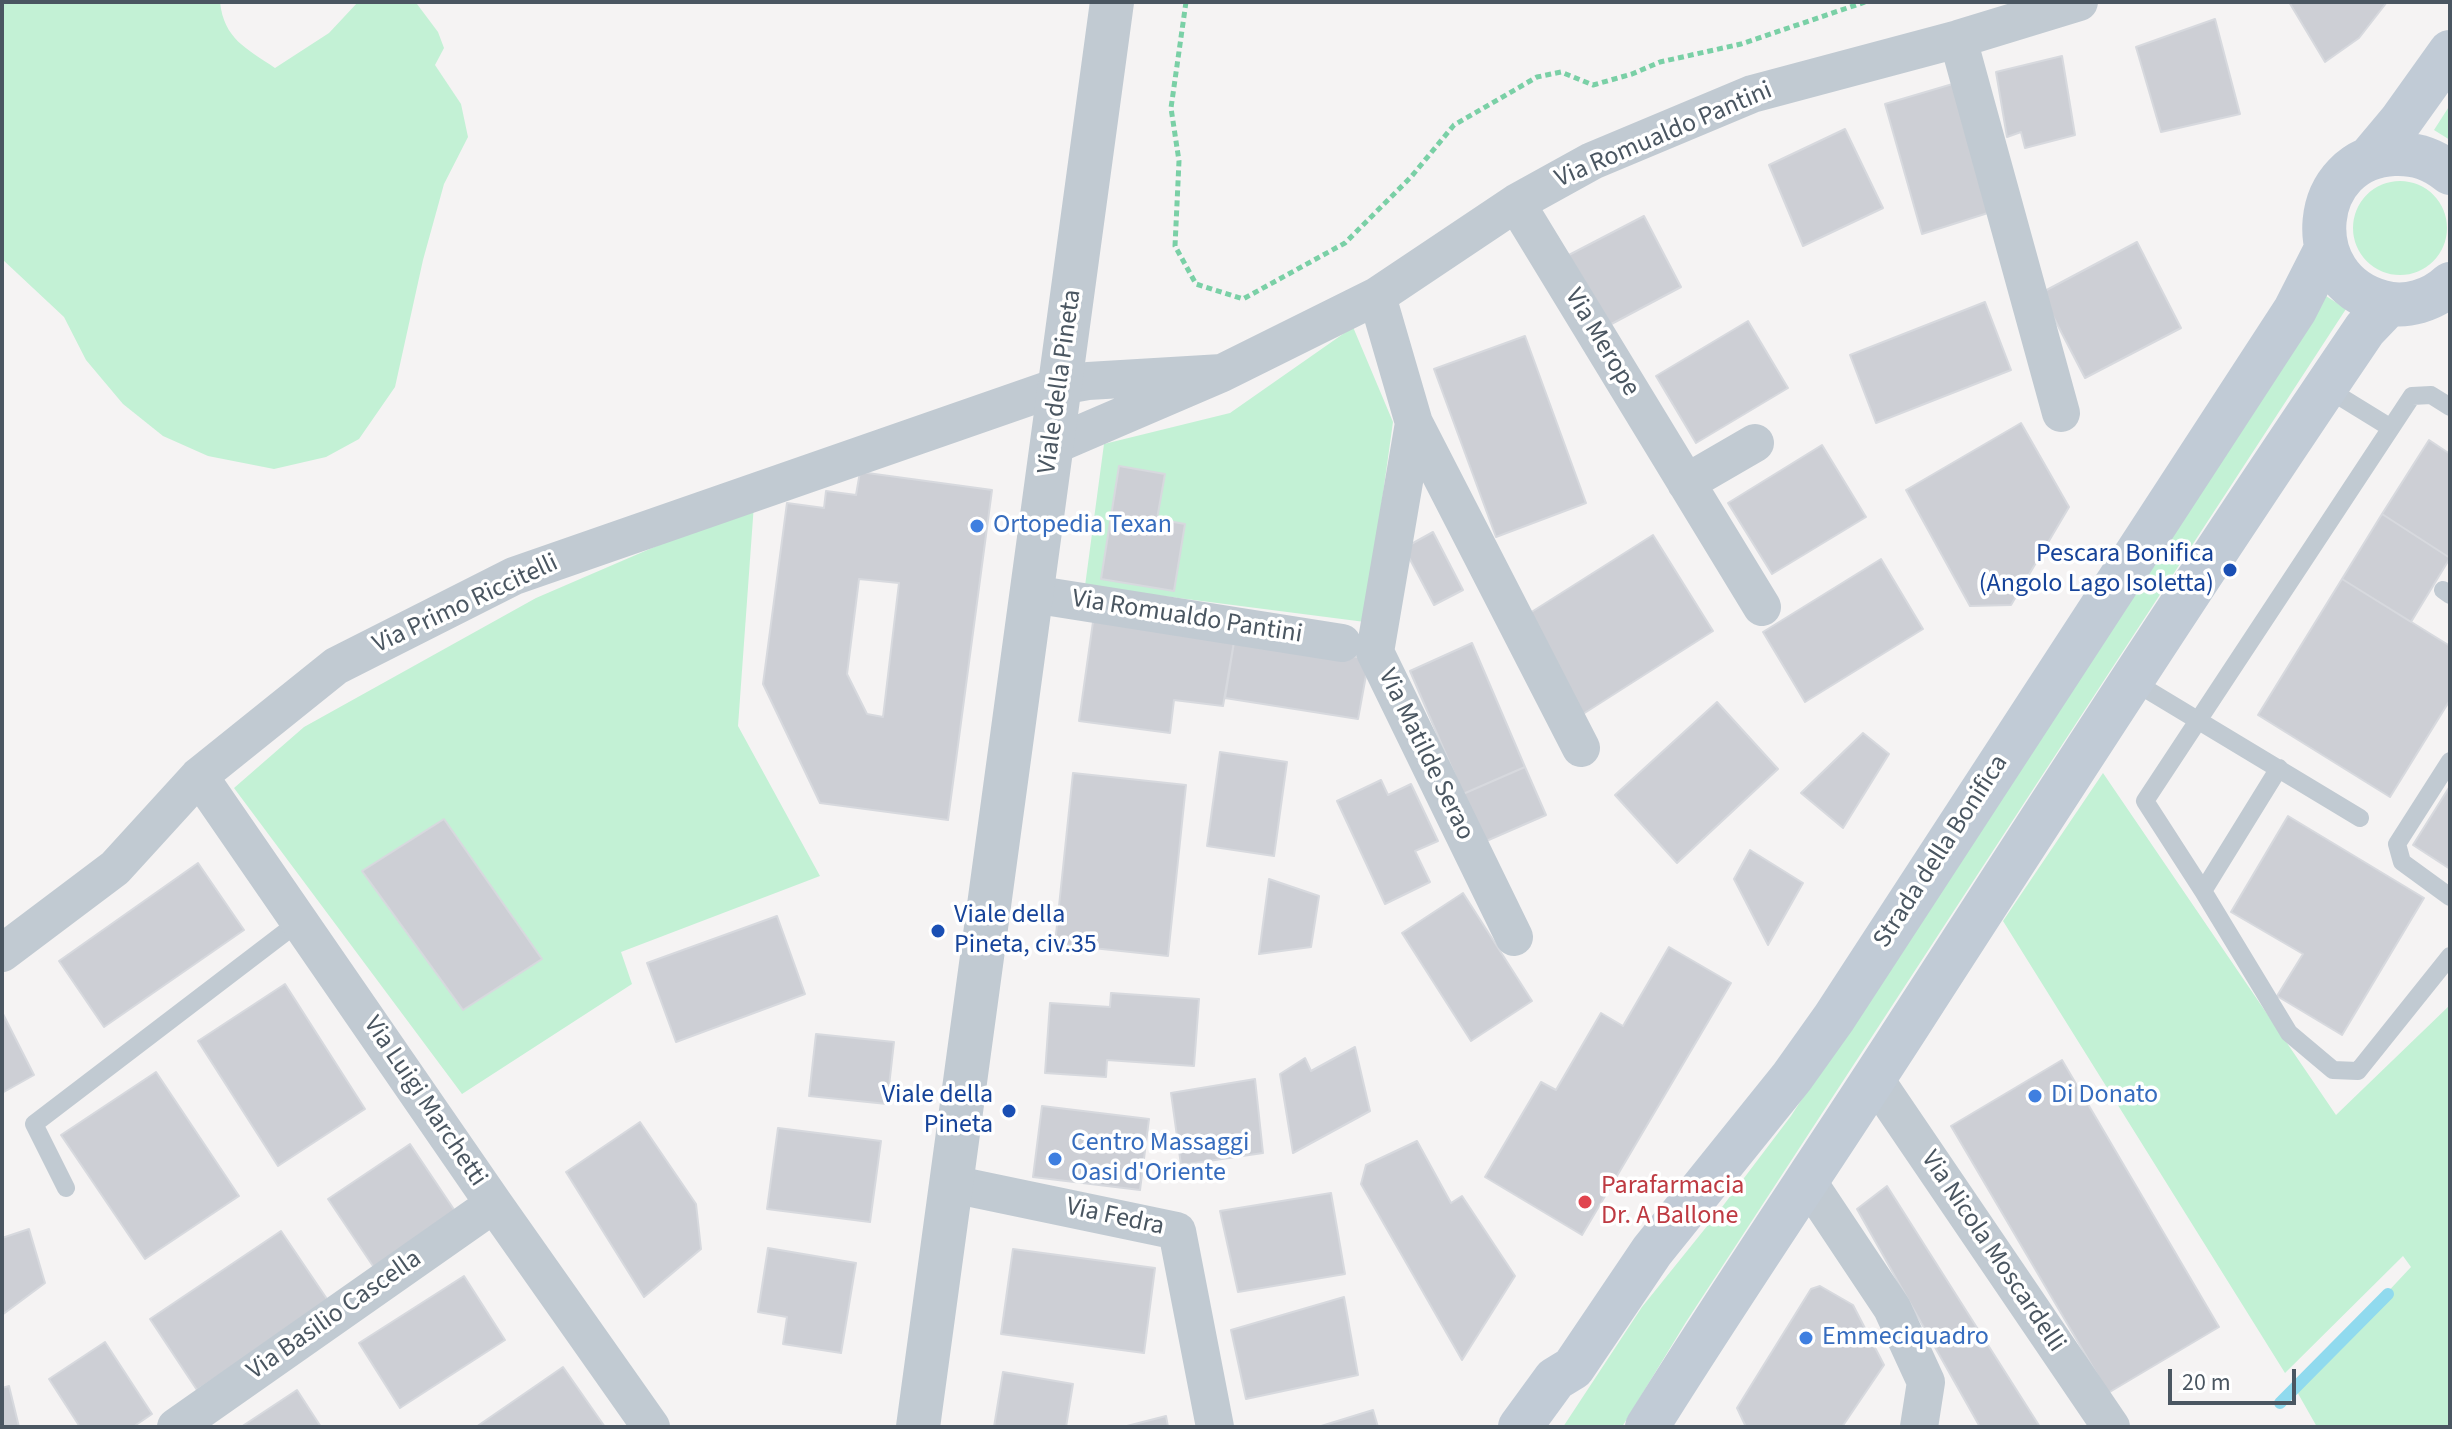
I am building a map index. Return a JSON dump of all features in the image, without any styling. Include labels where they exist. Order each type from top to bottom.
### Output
[{"type":"main road","points":[[2369,159],[2450,52]]},
{"type":"main road","points":[[2428,301],[2371,299],[2342,280],[2332,266],[2326,249],[2323,232],[2325,213],[2341,181],[2369,159],[2406,153],[2423,157],[2450,173]]},
{"type":"main road","name":"Strada della Bonifica","points":[[1520,1427],[1555,1379],[1573,1368],[1652,1251],[1792,1077],[1834,1018],[2295,310],[2326,249]]},
{"type":"main road","points":[[1647,1427],[2131,680],[2365,329],[2428,301]]},
{"type":"main road","points":[[1544,1427],[1570,1387],[1573,1368]]},
{"type":"street","name":"Viale della Pineta","points":[[918,1427],[1112,2]]},
{"type":"street","name":"Via Romualdo Pantini","points":[[1052,446],[1222,373],[1377,296],[1516,203],[1592,161],[1752,94],[1958,39],[2079,2]]},
{"type":"street","points":[[1958,39],[2061,413]]},
{"type":"street","name":"Via Merope","points":[[1516,203],[1762,607]]},
{"type":"street","name":"Via Matilde Serao","points":[[1377,296],[1414,423],[1581,748]]},
{"type":"street","name":"Via Romualdo Pantini","points":[[1060,386],[1088,381],[1222,373]]},
{"type":"street","name":"Via Primo Riccitelli","points":[[2,953],[115,868],[199,776],[336,666],[514,576],[1060,386]]},
{"type":"street","name":"Via Matilde Serao","points":[[1414,423],[1375,652],[1514,937]]},
{"type":"street","points":[[1686,483],[1755,443]]},
{"type":"street","name":"Via Romualdo Pantini","points":[[1032,594],[1342,643]]},
{"type":"street","name":"Via Luigi Marchetti","points":[[199,776],[651,1427]]},
{"type":"street","name":"Via Nicola Moscardelli","points":[[1874,1078],[2111,1427]]},
{"type":"street","points":[[1806,1179],[1892,1308],[1904,1333],[1926,1382],[1919,1427]]},
{"type":"street","name":"Via Fedra","points":[[952,1184],[1177,1231],[1215,1427]]},
{"type":"street","name":"Via Basilio Cascella","points":[[176,1427],[494,1204]]},
{"type":"lane","points":[[2326,388],[2391,428]]},
{"type":"lane","points":[[2450,407],[2431,395],[2412,396],[2145,801],[2289,1033],[2333,1070],[2358,1071],[2450,956]]},
{"type":"lane","points":[[2131,680],[2360,818]]},
{"type":"lane","points":[[2450,761],[2397,844],[2402,862],[2450,897]]},
{"type":"lane","points":[[2203,891],[2279,768]]},
{"type":"lane","points":[[66,1188],[34,1124],[300,921]]},
{"type":"path","points":[[1186,2],[1171,108],[1179,161],[1175,246],[1196,284],[1243,299],[1345,243],[1411,177],[1454,125],[1537,77],[1561,72],[1593,85],[1660,62],[1741,44],[1865,2]]},
{"type":"green space","points":[[2,2],[220,2],[222,15],[232,34],[275,68],[329,33],[358,2],[417,4],[438,32],[444,48],[435,65],[461,104],[468,137],[444,184],[423,260],[395,387],[359,439],[326,457],[274,469],[208,456],[163,436],[123,404],[86,360],[64,317],[2,259]]},
{"type":"green space","points":[[2450,105],[2450,140],[2434,130]]},
{"type":"green space","points":[[2400,181],[2418,185],[2433,195],[2443,210],[2447,228],[2443,246],[2433,261],[2418,271],[2400,275],[2382,271],[2367,261],[2357,246],[2353,228],[2357,210],[2367,195],[2382,185]]},
{"type":"green space","points":[[2323,294],[2346,309],[1686,1322],[1622,1427],[1563,1427],[1642,1307],[1791,1116]]},
{"type":"green space","points":[[1353,327],[1393,422],[1365,622],[1085,586],[1104,444],[1230,413]]},
{"type":"green space","points":[[754,504],[738,726],[820,876],[621,952],[632,984],[462,1094],[234,788],[304,727],[536,598]]},
{"type":"green space","points":[[2103,773],[2336,1115],[2450,1005],[2450,1427],[2317,1427],[2296,1390],[2411,1267],[2403,1256],[2285,1373],[2003,921]]},
{"type":"building","points":[[2289,2],[2387,2],[2359,38],[2325,62]]},
{"type":"building","points":[[2215,19],[2240,114],[2161,132],[2136,47]]},
{"type":"building","points":[[2062,56],[2075,135],[2025,148],[2021,132],[2007,137],[1996,72]]},
{"type":"building","points":[[1956,83],[1991,212],[1922,234],[1885,104]]},
{"type":"building","points":[[1845,129],[1883,208],[1803,246],[1769,165]]},
{"type":"building","points":[[1644,216],[1681,287],[1602,329],[1565,257]]},
{"type":"building","points":[[2137,242],[2181,328],[2085,378],[2041,293]]},
{"type":"building","points":[[1985,302],[2011,370],[1876,423],[1850,355]]},
{"type":"building","points":[[1748,321],[1788,388],[1696,443],[1656,376]]},
{"type":"building","points":[[1525,336],[1586,503],[1496,537],[1434,369]]},
{"type":"building","points":[[2021,423],[2069,507],[2011,605],[1970,606],[1906,490]]},
{"type":"building","points":[[2429,440],[2450,454],[2450,558],[2382,514]]},
{"type":"building","points":[[1822,445],[1866,517],[1772,574],[1728,503]]},
{"type":"building","points":[[1119,466],[1165,474],[1157,519],[1185,524],[1174,591],[1101,579]]},
{"type":"building","points":[[860,472],[992,490],[948,820],[820,803],[763,684],[787,503],[824,508],[826,491],[856,495]],"holes":[[[859,579],[899,583],[883,717],[867,714],[847,674]]]},
{"type":"building","points":[[2382,514],[2450,558],[2411,622],[2342,579]]},
{"type":"building","points":[[1433,532],[1463,590],[1434,605],[1404,548]]},
{"type":"building","points":[[1653,535],[1713,631],[1583,714],[1522,618]]},
{"type":"building","points":[[1881,559],[1923,629],[1805,702],[1763,632]]},
{"type":"building","points":[[2342,579],[2450,646],[2450,700],[2390,797],[2258,715]]},
{"type":"building","points":[[1094,615],[1235,636],[1223,706],[1174,700],[1170,733],[1079,721]]},
{"type":"building","points":[[1235,636],[1369,659],[1358,719],[1225,698]]},
{"type":"building","points":[[1472,643],[1525,767],[1463,794],[1410,671]]},
{"type":"building","points":[[1717,702],[1778,769],[1677,863],[1615,795]]},
{"type":"building","points":[[1863,733],[1889,754],[1843,828],[1801,793]]},
{"type":"building","points":[[1220,752],[1287,762],[1274,856],[1207,846]]},
{"type":"building","points":[[1525,767],[1546,815],[1484,842],[1463,794]]},
{"type":"building","points":[[1073,773],[1186,785],[1168,956],[1055,944]]},
{"type":"building","points":[[1381,780],[1388,795],[1411,784],[1438,841],[1415,851],[1430,882],[1385,904],[1337,801]]},
{"type":"building","points":[[2450,786],[2450,869],[2413,845]]},
{"type":"building","points":[[2288,816],[2424,898],[2342,1035],[2277,996],[2303,954],[2231,912]]},
{"type":"building","points":[[444,819],[542,959],[463,1010],[362,871]]},
{"type":"building","points":[[1750,850],[1803,883],[1768,945],[1734,879]]},
{"type":"building","points":[[198,863],[244,930],[104,1027],[59,961]]},
{"type":"building","points":[[1269,879],[1319,896],[1311,947],[1259,954]]},
{"type":"building","points":[[1463,893],[1532,1001],[1471,1041],[1402,933]]},
{"type":"building","points":[[777,916],[805,994],[676,1042],[647,963]]},
{"type":"building","points":[[1669,947],[1731,983],[1582,1235],[1485,1177],[1541,1082],[1556,1090],[1601,1013],[1623,1026]]},
{"type":"building","points":[[285,984],[365,1109],[278,1166],[198,1041]]},
{"type":"building","points":[[1111,993],[1199,999],[1194,1066],[1107,1060],[1106,1077],[1045,1073],[1050,1003],[1110,1007]]},
{"type":"building","points":[[2,1012],[34,1075],[2,1093]]},
{"type":"building","points":[[816,1034],[894,1042],[887,1104],[809,1096]]},
{"type":"building","points":[[1355,1047],[1370,1111],[1293,1153],[1280,1074],[1305,1058],[1311,1071]]},
{"type":"building","points":[[2062,1060],[2219,1327],[2108,1393],[1951,1126]]},
{"type":"building","points":[[156,1072],[239,1196],[145,1259],[61,1135]]},
{"type":"building","points":[[1255,1079],[1263,1153],[1181,1165],[1171,1093]]},
{"type":"building","points":[[1042,1106],[1149,1119],[1140,1190],[1033,1177]]},
{"type":"building","points":[[640,1122],[696,1204],[701,1249],[644,1297],[566,1172]]},
{"type":"building","points":[[778,1128],[881,1141],[870,1222],[767,1209]]},
{"type":"building","points":[[1417,1141],[1451,1203],[1462,1196],[1515,1276],[1462,1360],[1361,1184],[1366,1165]]},
{"type":"building","points":[[410,1144],[457,1214],[375,1269],[328,1199]]},
{"type":"building","points":[[1887,1186],[2040,1427],[1980,1427],[1857,1209]]},
{"type":"building","points":[[1331,1193],[1345,1274],[1238,1292],[1220,1211]]},
{"type":"building","points":[[29,1229],[45,1283],[2,1315],[2,1238]]},
{"type":"building","points":[[281,1231],[329,1302],[197,1390],[150,1319]]},
{"type":"building","points":[[768,1248],[856,1263],[841,1353],[783,1344],[787,1317],[758,1312]]},
{"type":"building","points":[[1013,1249],[1155,1268],[1144,1353],[1001,1334]]},
{"type":"building","points":[[464,1276],[505,1340],[400,1408],[359,1343]]},
{"type":"building","points":[[1820,1286],[1853,1305],[1884,1365],[1842,1427],[1746,1427],[1737,1408],[1811,1289]]},
{"type":"building","points":[[1344,1297],[1358,1375],[1246,1399],[1231,1330]]},
{"type":"building","points":[[105,1342],[152,1414],[133,1427],[80,1427],[49,1379]]},
{"type":"building","points":[[563,1367],[605,1427],[476,1427]]},
{"type":"building","points":[[1003,1372],[1073,1384],[1066,1427],[994,1427]]},
{"type":"building","points":[[9,1386],[19,1427],[2,1427],[2,1388]]},
{"type":"building","points":[[297,1390],[321,1427],[241,1427]]},
{"type":"building","points":[[1373,1410],[1378,1427],[1318,1427]]},
{"type":"building","points":[[1166,1416],[1168,1427],[1123,1427]]},
{"type":"waterway","points":[[2280,1403],[2388,1294]]},
{"type":"place","name":"Ortopedia Texan","points":[[977,526]]},
{"type":"place","name":"Pescara Bonifica (Angolo Lago Isoletta)","points":[[2230,570]]},
{"type":"place","name":"Viale della Pineta, civ.35","points":[[938,931]]},
{"type":"place","name":"Di Donato","points":[[2035,1096]]},
{"type":"place","name":"Viale della Pineta","points":[[1009,1111]]},
{"type":"place","name":"Centro Massaggi Oasi d'Oriente","points":[[1055,1159]]},
{"type":"place","name":"Parafarmacia Dr. A Ballone","points":[[1585,1202]]},
{"type":"place","name":"Emmeciquadro","points":[[1806,1338]]}]
